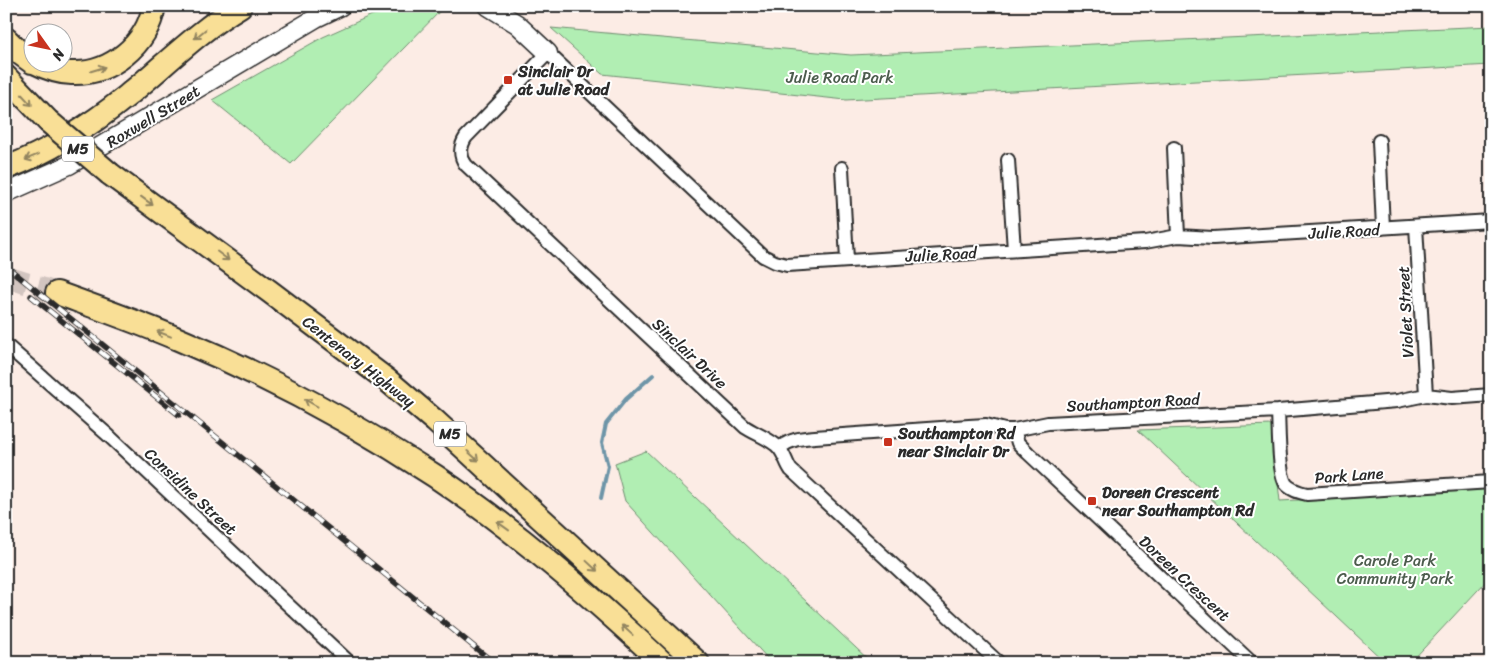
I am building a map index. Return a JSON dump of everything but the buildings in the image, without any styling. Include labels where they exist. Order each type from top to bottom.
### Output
[{"type":"highway","points":[[66,72],[96,70],[121,58],[146,30],[154,6]]},
{"type":"highway","points":[[6,168],[57,145],[100,117],[204,31],[240,6]]},
{"type":"highway","points":[[6,39],[22,55]]},
{"type":"highway","name":"Centenary Highway","points":[[6,77],[48,122],[110,174],[387,380],[462,445],[698,663]]},
{"type":"highway","points":[[57,294],[178,339],[237,366],[288,390],[392,450],[435,477],[527,543],[577,584],[663,663]]},
{"type":"street","name":"Roxwell Street","points":[[6,193],[70,165],[316,18],[341,6]]},
{"type":"street","name":"Julie Road","points":[[488,6],[517,24],[764,256],[775,262],[787,265],[1145,242],[1178,236],[1213,238],[1491,221]]},
{"type":"street","name":"Sinclair Drive","points":[[548,53],[466,137],[461,149],[463,161],[745,427],[760,437],[774,442],[779,448]]},
{"type":"street","points":[[1379,141],[1383,228]]},
{"type":"street","points":[[1174,148],[1178,236]]},
{"type":"street","points":[[1008,160],[1014,250]]},
{"type":"street","points":[[842,168],[847,260]]},
{"type":"street","name":"Violet Street","points":[[1416,226],[1426,395]]},
{"type":"street","name":"Considine Street","points":[[6,345],[109,436],[350,663]]},
{"type":"street","name":"Southampton Road","points":[[779,448],[787,442],[803,438],[986,425],[1005,430],[1014,430],[1048,423],[1278,411],[1397,401],[1426,395],[1452,398],[1491,395]]},
{"type":"street","name":"Park Lane","points":[[1278,411],[1284,480],[1290,488],[1298,492],[1307,494],[1491,482]]},
{"type":"street","name":"Doreen Crescent","points":[[1014,430],[1018,443],[1028,453],[1252,663]]},
{"type":"street","points":[[779,448],[791,470],[998,663]]},
{"type":"green space","points":[[397,10],[441,10],[291,164],[212,100],[323,37],[372,15]]},
{"type":"green space","name":"Julie Road Park","points":[[1491,26],[1491,65],[846,100],[602,74],[551,28],[851,55]]},
{"type":"green space","name":"Carole Park Community Park","points":[[1271,425],[1280,501],[1491,489],[1491,576],[1410,663],[1386,663],[1138,430]]},
{"type":"green space","points":[[646,451],[872,663],[773,663],[769,660],[625,501],[615,463]]},
{"type":"waterway","points":[[601,498],[608,466],[602,443],[606,424],[626,399],[653,375]]},
{"type":"tunnel","points":[[6,277],[57,293]]},
{"type":"railway","points":[[6,266],[494,663]]},
{"type":"railway","points":[[31,296],[179,415]]},
{"type":"place","name":"Sinclair Dr at Julie Road","points":[[508,80]]},
{"type":"place","name":"Southampton Rd near Sinclair Dr","points":[[888,442]]},
{"type":"place","name":"Doreen Crescent near Southampton Rd","points":[[1092,501]]}]
